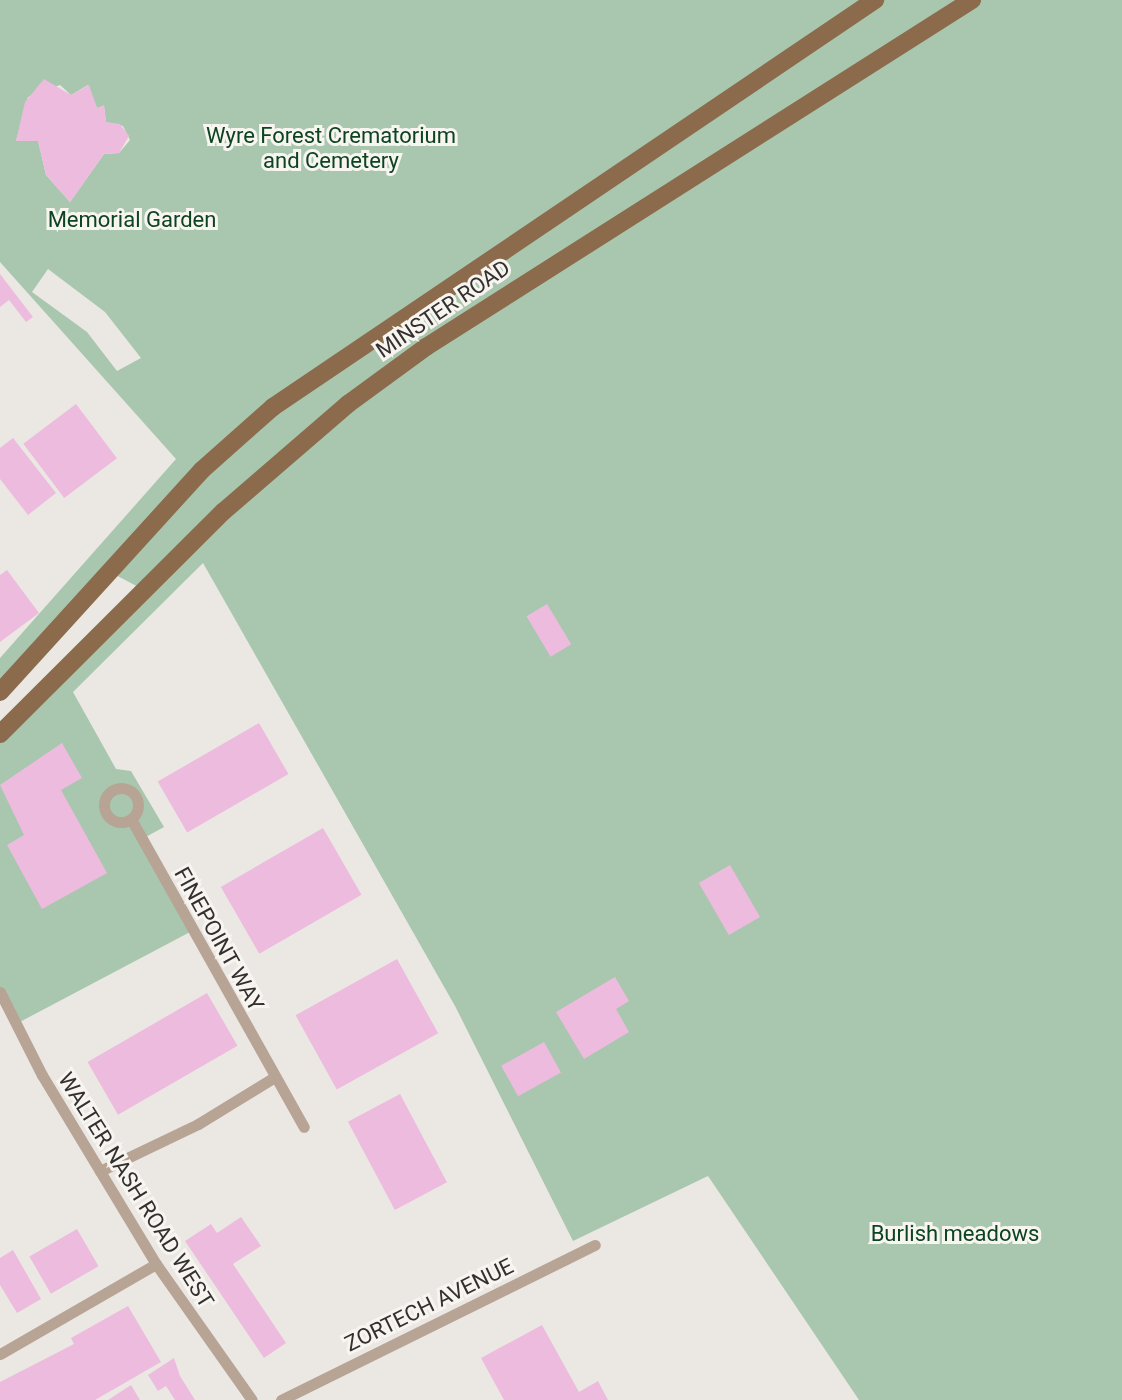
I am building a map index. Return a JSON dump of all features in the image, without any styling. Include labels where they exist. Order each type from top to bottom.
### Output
[{"type":"main road","name":"MINSTER ROAD","points":[[0,692],[202,470],[264,414],[875,0]]},
{"type":"main road","name":"MINSTER ROAD","points":[[0,734],[224,511],[348,404],[439,338],[972,0]]},
{"type":"street","name":"FINEPOINT WAY","points":[[131,819],[273,1078],[304,1127]]},
{"type":"street","name":"WALTER NASH ROAD WEST","points":[[0,992],[156,1264],[252,1400]]},
{"type":"street","points":[[100,1171],[198,1124],[273,1078]]},
{"type":"street","name":"ZORTECH AVENUE","points":[[281,1400],[595,1245]]},
{"type":"street","points":[[0,1354],[156,1264]]},
{"type":"green space","points":[[0,0],[1122,0],[1122,1400],[859,1400],[708,1176],[573,1241],[455,1006],[203,563],[73,692],[116,769],[131,771],[164,827],[142,839],[192,931],[16,1024],[0,992],[0,734],[144,590],[112,573],[0,692],[0,658],[176,459],[0,262]],"holes":[[[60,85],[71,95],[88,85],[97,108],[104,106],[106,122],[123,126],[130,140],[119,153],[104,154],[70,202],[46,175],[38,141],[16,141],[28,97]],[[48,269],[105,312],[141,358],[117,371],[87,332],[32,292]]]},
{"type":"building","points":[[44,79],[71,95],[89,85],[97,108],[104,105],[106,122],[120,124],[129,136],[119,153],[104,154],[70,202],[46,175],[38,141],[16,141],[25,102]]},
{"type":"building","points":[[0,274],[33,317],[26,322],[9,300],[0,307]]},
{"type":"building","points":[[76,404],[117,458],[64,498],[23,444]]},
{"type":"building","points":[[13,438],[56,493],[28,515],[0,479],[0,448]]},
{"type":"building","points":[[7,570],[39,613],[0,642],[0,575]]},
{"type":"building","points":[[547,604],[571,644],[551,657],[526,616]]},
{"type":"building","points":[[259,723],[288,774],[187,833],[158,782]]},
{"type":"building","points":[[62,743],[82,778],[61,790],[107,873],[42,909],[7,845],[24,835],[0,785]]},
{"type":"building","points":[[323,828],[362,895],[259,954],[221,887]]},
{"type":"building","points":[[730,865],[760,917],[729,935],[699,883]]},
{"type":"building","points":[[397,959],[438,1033],[337,1090],[296,1015]]},
{"type":"building","points":[[615,977],[629,1001],[616,1009],[629,1032],[584,1059],[556,1012]]},
{"type":"building","points":[[207,993],[238,1046],[118,1115],[87,1062]]},
{"type":"building","points":[[544,1042],[561,1073],[518,1096],[501,1066]]},
{"type":"building","points":[[400,1094],[447,1182],[395,1210],[348,1122]]},
{"type":"building","points":[[241,1217],[261,1246],[233,1264],[286,1343],[264,1358],[185,1241],[211,1224],[217,1233]]},
{"type":"building","points":[[77,1229],[98,1266],[51,1294],[29,1256]]},
{"type":"building","points":[[13,1250],[41,1299],[17,1313],[0,1285],[0,1258]]},
{"type":"building","points":[[128,1306],[161,1362],[95,1400],[0,1400],[0,1382],[74,1344],[71,1338]]},
{"type":"building","points":[[542,1325],[579,1392],[598,1381],[608,1400],[504,1400],[481,1358]]},
{"type":"building","points":[[174,1358],[180,1376],[195,1400],[175,1400],[166,1386],[158,1391],[148,1375]]},
{"type":"building","points":[[131,1385],[140,1400],[108,1400]]},
{"type":"park label","name":"Wyre Forest Crematorium and Cemetery","points":[[331,148]]},
{"type":"park label","name":"Memorial Garden","points":[[132,220]]},
{"type":"park label","name":"Burlish meadows","points":[[955,1234]]}]
